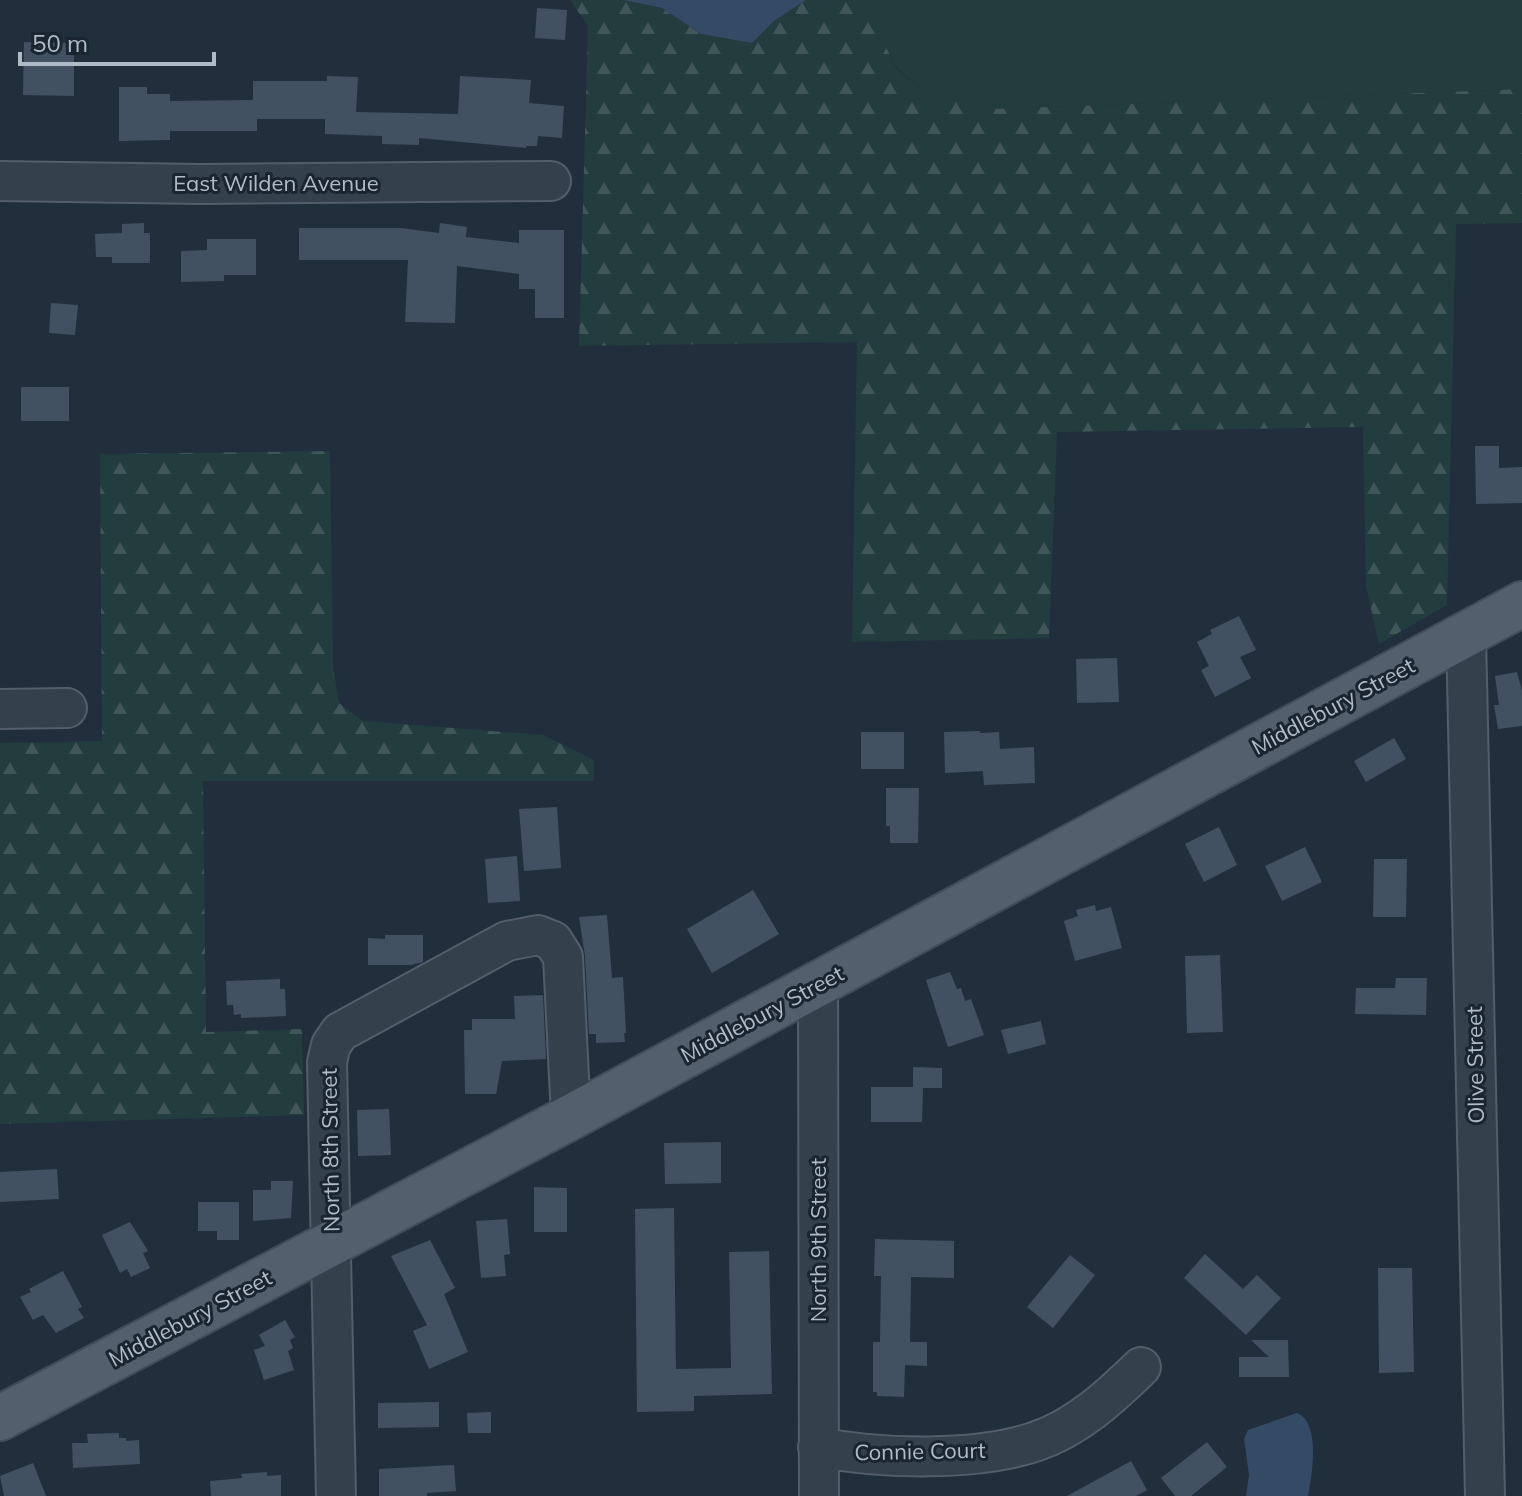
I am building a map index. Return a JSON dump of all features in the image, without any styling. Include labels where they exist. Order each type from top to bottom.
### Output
[{"type":"main road","name":"Middlebury Street","points":[[0,1418],[571,1117],[1522,604]]},
{"type":"street","name":"East Wilden Avenue","points":[[0,181],[216,184],[551,181]]},
{"type":"street","name":"Olive Street","points":[[1466,634],[1485,1496]]},
{"type":"street","points":[[0,709],[67,708]]},
{"type":"street","name":"North 8th Street","points":[[336,1496],[327,1062],[331,1045],[340,1032],[507,941],[538,935],[553,941],[563,957],[571,1117]]},
{"type":"street","name":"North 9th Street","points":[[818,984],[819,1496]]},
{"type":"street","name":"Connie Court","points":[[818,1447],[852,1454],[973,1455],[1038,1441],[1085,1416],[1141,1367]]},
{"type":"green space","points":[[570,0],[623,0],[662,8],[701,34],[751,43],[774,21],[806,0],[881,0],[881,36],[896,68],[927,95],[993,109],[1522,89],[1522,223],[1456,224],[1447,605],[1379,644],[1366,586],[1363,427],[1057,432],[1049,638],[852,642],[857,342],[579,346],[588,26]]},
{"type":"green space","points":[[881,0],[1522,0],[1522,89],[993,109],[927,95],[896,67],[881,36]]},
{"type":"green space","points":[[330,451],[333,667],[339,703],[363,721],[543,735],[594,760],[594,781],[203,781],[206,1032],[302,1029],[304,1115],[0,1124],[0,743],[102,741],[100,454]]},
{"type":"water","points":[[623,0],[806,0],[774,21],[752,43],[701,34],[662,8]]},
{"type":"water","points":[[1297,1413],[1305,1419],[1312,1438],[1313,1463],[1308,1496],[1246,1496],[1249,1475],[1244,1439],[1248,1430]]},
{"type":"building","points":[[537,8],[567,10],[565,40],[535,38]]},
{"type":"building","points":[[24,42],[74,43],[74,96],[23,95]]},
{"type":"building","points":[[327,76],[358,77],[356,112],[458,114],[460,76],[531,80],[529,103],[564,106],[562,138],[538,136],[537,146],[526,148],[419,138],[419,145],[382,144],[382,136],[325,134],[325,119],[257,119],[257,131],[170,131],[170,140],[119,141],[119,87],[147,87],[147,94],[170,94],[170,101],[253,100],[253,81],[327,81]]},
{"type":"building","points":[[144,223],[144,233],[150,233],[150,263],[112,263],[112,257],[96,257],[95,234],[122,233],[122,224]]},
{"type":"building","points":[[440,223],[467,227],[466,237],[519,243],[519,230],[564,230],[564,318],[535,318],[535,289],[519,289],[519,274],[457,266],[455,323],[405,322],[408,260],[299,260],[299,228],[400,228],[439,233]]},
{"type":"building","points":[[207,239],[256,239],[256,275],[224,275],[224,281],[181,282],[181,251],[207,250]]},
{"type":"building","points":[[51,303],[78,305],[75,335],[49,333]]},
{"type":"building","points":[[21,387],[69,387],[69,421],[21,421]]},
{"type":"building","points":[[1475,446],[1499,446],[1499,468],[1522,467],[1522,503],[1476,504]]},
{"type":"building","points":[[1239,616],[1256,650],[1240,657],[1251,678],[1215,697],[1201,670],[1209,666],[1197,642],[1212,634],[1210,630]]},
{"type":"building","points":[[1117,658],[1119,702],[1077,703],[1076,659]]},
{"type":"building","points":[[1517,672],[1522,691],[1522,726],[1498,729],[1494,705],[1499,705],[1495,676]]},
{"type":"building","points":[[861,732],[904,732],[904,769],[861,769]]},
{"type":"building","points":[[944,732],[999,732],[1000,749],[1034,747],[1035,783],[984,785],[983,771],[945,773]]},
{"type":"building","points":[[1394,738],[1406,759],[1366,782],[1354,761]]},
{"type":"building","points":[[886,788],[919,788],[918,843],[890,843],[890,826],[886,826]]},
{"type":"building","points":[[557,807],[561,868],[524,871],[519,809]]},
{"type":"building","points":[[1219,827],[1237,865],[1204,882],[1185,844]]},
{"type":"building","points":[[1305,847],[1322,882],[1282,901],[1265,866]]},
{"type":"building","points":[[517,856],[520,901],[488,903],[485,859]]},
{"type":"building","points":[[1374,859],[1407,859],[1406,917],[1373,917]]},
{"type":"building","points":[[753,890],[779,934],[712,973],[687,929]]},
{"type":"building","points":[[1095,905],[1096,911],[1111,907],[1122,948],[1075,961],[1064,921],[1078,916],[1076,910]]},
{"type":"building","points":[[607,915],[612,978],[623,977],[626,1033],[625,1042],[596,1043],[596,1034],[589,1034],[585,956],[579,917]]},
{"type":"building","points":[[385,935],[423,935],[423,962],[368,965],[368,938],[385,939]]},
{"type":"building","points":[[1220,955],[1223,1032],[1187,1033],[1185,956]]},
{"type":"building","points":[[950,972],[957,989],[961,988],[965,1001],[971,999],[984,1035],[948,1047],[926,980]]},
{"type":"building","points":[[1396,978],[1427,978],[1426,1015],[1355,1014],[1356,988],[1395,988]]},
{"type":"building","points":[[280,979],[280,989],[285,989],[286,1016],[241,1018],[241,1014],[234,1015],[233,1005],[227,1005],[226,981]]},
{"type":"building","points":[[543,995],[546,1059],[502,1061],[496,1094],[465,1094],[464,1030],[472,1030],[472,1019],[515,1019],[514,996]]},
{"type":"building","points":[[1041,1021],[1046,1044],[1008,1054],[1001,1030]]},
{"type":"building","points":[[913,1067],[942,1068],[942,1088],[923,1088],[922,1122],[871,1122],[871,1087],[913,1087]]},
{"type":"building","points":[[389,1109],[391,1155],[358,1156],[357,1110]]},
{"type":"building","points":[[721,1142],[721,1183],[665,1184],[664,1143]]},
{"type":"building","points":[[57,1169],[59,1199],[0,1202],[0,1172]]},
{"type":"building","points":[[271,1181],[293,1181],[291,1218],[253,1221],[253,1190],[271,1190]]},
{"type":"building","points":[[534,1187],[567,1188],[567,1232],[534,1232]]},
{"type":"building","points":[[198,1202],[239,1202],[239,1240],[217,1240],[217,1231],[198,1231]]},
{"type":"building","points":[[674,1208],[676,1369],[731,1368],[729,1252],[769,1251],[772,1394],[694,1396],[694,1411],[637,1412],[635,1209]]},
{"type":"building","points":[[507,1219],[510,1254],[504,1255],[506,1276],[481,1278],[476,1221]]},
{"type":"building","points":[[130,1222],[148,1251],[143,1253],[150,1268],[131,1277],[127,1269],[120,1273],[102,1235]]},
{"type":"building","points":[[875,1239],[954,1241],[954,1278],[911,1277],[910,1342],[927,1342],[927,1366],[905,1365],[904,1397],[877,1396],[877,1392],[873,1392],[873,1342],[880,1342],[881,1276],[874,1276]]},
{"type":"building","points":[[430,1240],[455,1288],[444,1294],[468,1352],[429,1369],[413,1331],[427,1325],[391,1256]]},
{"type":"building","points":[[1205,1254],[1243,1289],[1257,1275],[1281,1298],[1246,1335],[1184,1278]]},
{"type":"building","points":[[1070,1255],[1095,1275],[1053,1328],[1027,1307]]},
{"type":"building","points":[[1378,1268],[1412,1268],[1414,1372],[1379,1373]]},
{"type":"building","points":[[63,1271],[82,1307],[78,1309],[84,1318],[56,1333],[43,1315],[33,1320],[20,1297]]},
{"type":"building","points":[[285,1320],[295,1337],[290,1340],[293,1348],[288,1351],[294,1370],[264,1380],[254,1350],[265,1346],[259,1335]]},
{"type":"building","points":[[1251,1340],[1288,1340],[1289,1377],[1239,1377],[1239,1357],[1269,1357]]},
{"type":"building","points":[[439,1402],[439,1427],[378,1428],[378,1403]]},
{"type":"building","points":[[491,1412],[491,1433],[468,1433],[467,1413]]},
{"type":"building","points":[[119,1433],[119,1438],[126,1438],[126,1441],[139,1440],[140,1464],[73,1468],[72,1443],[88,1443],[87,1434]]},
{"type":"building","points":[[1207,1442],[1227,1467],[1191,1496],[1175,1496],[1161,1478]]},
{"type":"building","points":[[1131,1461],[1147,1490],[1136,1496],[1067,1496]]},
{"type":"building","points":[[33,1463],[46,1496],[4,1496],[0,1476]]},
{"type":"building","points":[[454,1465],[456,1491],[427,1493],[427,1496],[379,1496],[379,1469]]},
{"type":"building","points":[[267,1472],[267,1476],[281,1475],[281,1496],[211,1496],[210,1481]]}]
